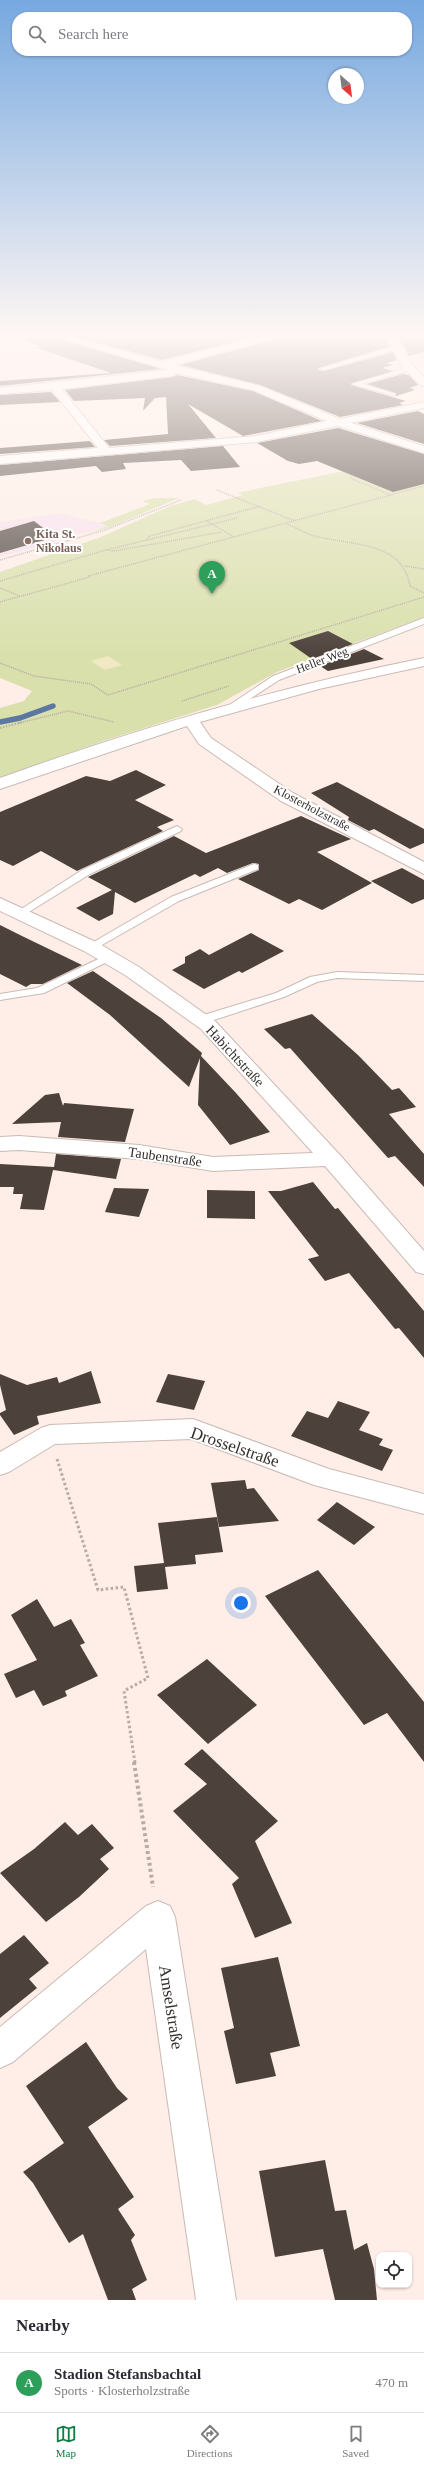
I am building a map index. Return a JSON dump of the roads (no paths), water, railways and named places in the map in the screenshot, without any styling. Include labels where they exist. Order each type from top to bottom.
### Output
[{"type":"street","points":[[100,443],[105,450]]},
{"type":"street","points":[[0,460],[105,450],[224,443]]},
{"type":"street","points":[[403,443],[423,450]]},
{"type":"street","points":[[0,784],[61,761],[227,710],[295,691],[424,662]]},
{"type":"street","name":"Klosterholzstraße","points":[[192,721],[205,741],[287,797],[326,815],[424,869]]},
{"type":"street","name":"Habichtstraße","points":[[0,904],[109,957],[132,971],[208,1025],[331,1159],[424,1266]]},
{"type":"street","name":"Taubenstraße","points":[[0,1144],[19,1143],[139,1152],[213,1164],[331,1159]]},
{"type":"street","name":"Drosselstraße","points":[[0,1466],[50,1435],[193,1429],[324,1478],[424,1504]]},
{"type":"street","name":"Amselstraße","points":[[0,2050],[158,1917],[216,2300]]},
{"type":"lane","name":"Heller Weg","points":[[227,710],[276,678],[424,622]]},
{"type":"lane","points":[[20,913],[86,872],[177,829]]},
{"type":"lane","points":[[91,947],[175,899],[254,867]]},
{"type":"lane","points":[[0,997],[40,991],[109,957]]},
{"type":"lane","points":[[201,1020],[280,995],[314,979],[337,975],[424,978]]},
{"type":"waterway","points":[[0,722],[20,718],[53,706]]},
{"type":"place","name":"Kita St. Nikolaus","points":[[28,541]]},
{"type":"place","name":"Stadion Stefansbachtal","points":[[212,594]]}]
